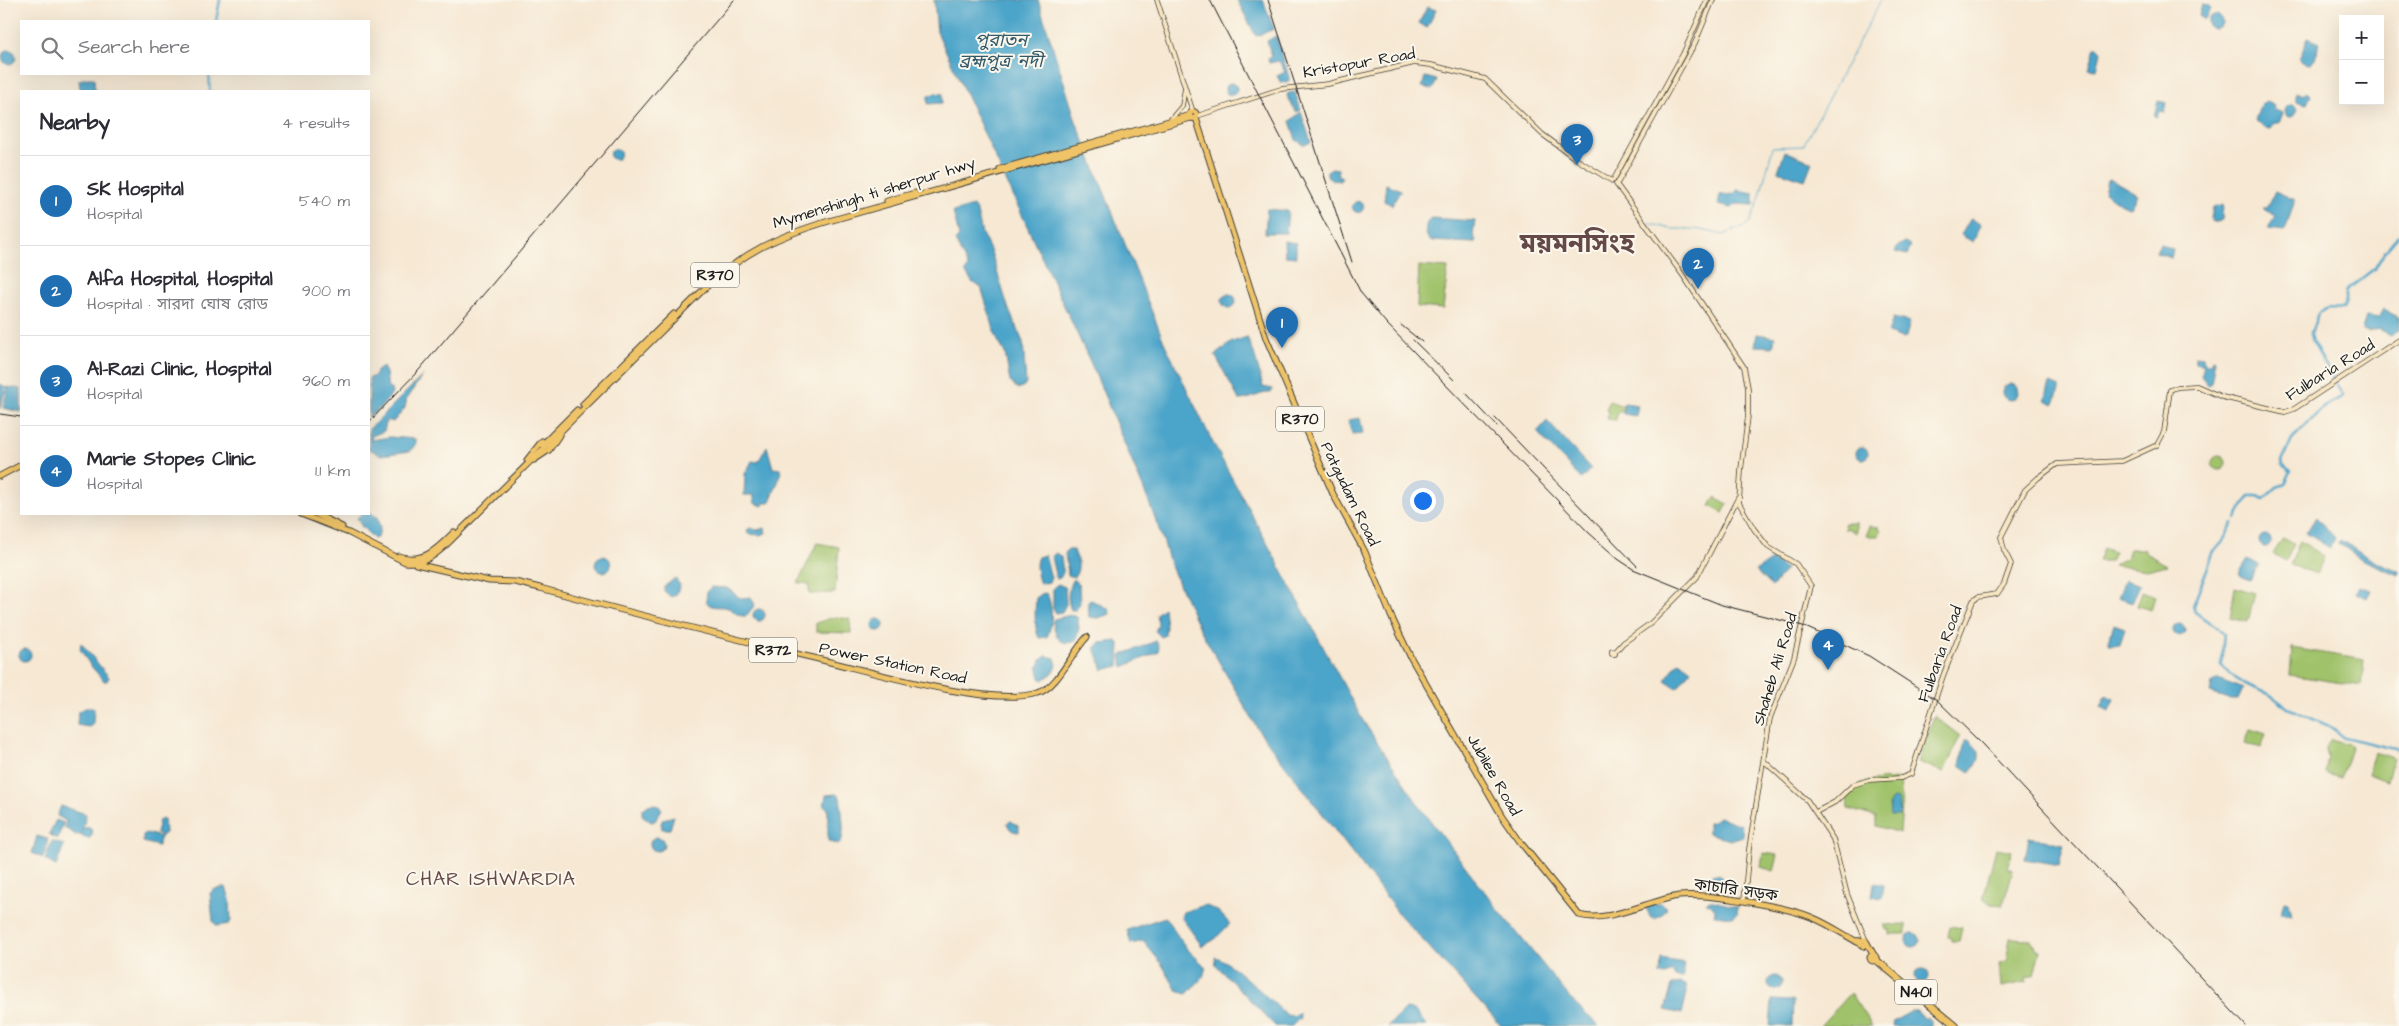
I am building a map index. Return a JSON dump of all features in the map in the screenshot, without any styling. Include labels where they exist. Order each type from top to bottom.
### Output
[{"type":"highway","name":"N401","points":[[1873,957],[1956,1026]]},
{"type":"main road","points":[[1157,0],[1185,84],[1193,116]]},
{"type":"main road","points":[[1615,182],[1683,54],[1707,0]]},
{"type":"main road","points":[[1615,182],[1694,43],[1713,0]]},
{"type":"main road","name":"Kristopur Road","points":[[1131,134],[1281,89],[1328,84],[1414,63],[1431,65],[1485,79],[1542,134],[1576,159],[1615,182]]},
{"type":"main road","points":[[1169,121],[1177,115],[1182,106],[1185,84]]},
{"type":"main road","name":"Kristopur Road","points":[[1131,134],[1169,121],[1193,116]]},
{"type":"main road","name":"Patgudam Road","points":[[1193,116],[1219,190],[1266,338],[1332,494],[1365,552],[1402,638]]},
{"type":"main road","name":"Mymenshingh ti sherpur hwy","points":[[560,429],[704,289],[737,260],[757,248],[788,233],[916,194],[1131,134]]},
{"type":"main road","points":[[1615,182],[1686,280],[1746,371],[1748,416],[1738,498],[1697,577],[1651,623],[1623,643],[1615,652]]},
{"type":"main road","name":"Fulbaria Road","points":[[1816,812],[1835,802],[1853,785],[1869,780],[1901,778],[1912,774],[1943,676],[1973,601],[1978,597],[1997,594],[2004,584],[2012,564],[2004,550],[2001,538],[2018,502],[2038,478],[2059,464],[2122,461],[2156,445],[2164,432],[2170,390],[2178,386],[2197,386],[2222,397],[2285,412],[2294,409],[2399,340]]},
{"type":"main road","points":[[528,461],[535,447],[560,429]]},
{"type":"main road","points":[[414,563],[432,555],[528,461],[549,450],[560,429]]},
{"type":"main road","points":[[0,474],[20,464]]},
{"type":"main road","name":"Shaheb Ali Road","points":[[1738,498],[1754,529],[1768,547],[1796,564],[1811,586],[1794,658],[1770,718],[1749,848],[1744,901]]},
{"type":"main road","points":[[314,516],[398,556],[418,559],[432,555]]},
{"type":"main road","name":"Power Station Road","points":[[314,516],[393,557],[414,563],[489,581],[515,582],[769,649],[937,687],[1018,697],[1040,693],[1054,682],[1074,651],[1087,636]]},
{"type":"main road","points":[[432,555],[437,569]]},
{"type":"main road","name":"Jubilee Road","points":[[1402,638],[1411,658],[1502,816],[1520,844],[1579,915]]},
{"type":"main road","points":[[1764,761],[1816,812],[1833,840],[1847,894],[1863,933],[1862,942]]},
{"type":"main road","name":"কাচারি সড়ক","points":[[1579,915],[1587,917],[1600,916],[1681,896],[1744,901],[1810,916],[1862,942],[1873,957]]},
{"type":"green space","points":[[1419,266],[1448,268],[1443,309],[1417,307]]},
{"type":"green space","points":[[1609,401],[1623,406],[1622,412],[1618,412],[1616,420],[1607,419],[1609,412],[1606,410]]},
{"type":"green space","points":[[2219,456],[2224,458],[2226,463],[2224,468],[2219,470],[2214,468],[2212,463],[2214,458]]},
{"type":"green space","points":[[1715,497],[1728,504],[1723,513],[1710,506]]},
{"type":"green space","points":[[1844,523],[1856,523],[1856,533],[1847,528],[1845,530]]},
{"type":"green space","points":[[1870,526],[1879,527],[1881,531],[1879,536],[1866,536]]},
{"type":"green space","points":[[2283,538],[2294,544],[2286,561],[2273,554]]},
{"type":"green space","points":[[2300,541],[2324,556],[2317,574],[2290,565]]},
{"type":"green space","points":[[817,543],[839,547],[835,593],[809,594],[809,584],[798,583]]},
{"type":"green space","points":[[2103,548],[2114,552],[2110,561],[2098,561]]},
{"type":"green space","points":[[2129,549],[2144,549],[2147,554],[2167,565],[2147,570],[2113,565],[2126,558]]},
{"type":"green space","points":[[2235,587],[2255,593],[2248,622],[2230,618]]},
{"type":"green space","points":[[2142,591],[2155,596],[2151,610],[2137,606]]},
{"type":"green space","points":[[834,617],[850,619],[851,633],[816,632],[816,623]]},
{"type":"green space","points":[[2292,648],[2365,660],[2362,686],[2290,675]]},
{"type":"green space","points":[[1934,716],[1960,736],[1944,772],[1918,762]]},
{"type":"green space","points":[[2250,729],[2266,734],[2261,748],[2245,743]]},
{"type":"green space","points":[[2331,739],[2352,745],[2341,778],[2325,773],[2328,757],[2325,748]]},
{"type":"green space","points":[[2375,752],[2393,758],[2387,781],[2368,774]]},
{"type":"green space","points":[[1900,779],[1902,807],[1900,833],[1876,826],[1876,817],[1848,809],[1847,795],[1858,786],[1871,781]]},
{"type":"green space","points":[[1996,848],[2012,851],[2007,868],[2013,870],[2003,905],[1991,904],[1983,899]]},
{"type":"green space","points":[[1763,853],[1778,855],[1774,871],[1761,867]]},
{"type":"green space","points":[[1906,924],[1906,934],[1889,934],[1890,929],[1886,930],[1884,925]]},
{"type":"green space","points":[[1950,926],[1962,928],[1959,941],[1951,941],[1951,938],[1948,937]]},
{"type":"green space","points":[[2010,938],[2031,939],[2036,949],[2040,950],[2034,975],[2025,978],[2026,982],[2001,987],[1999,963],[2006,962]]},
{"type":"green space","points":[[1850,993],[1872,1026],[1820,1026]]},
{"type":"water","name":"পুরাতন ব্রহ্মপুত্র নদী","points":[[934,0],[1038,0],[1076,121],[1164,342],[1213,443],[1362,719],[1420,807],[1501,913],[1575,1004],[1599,1026],[1501,1026],[1398,913],[1259,731],[1197,624],[1170,564],[1148,500],[1092,366],[937,32]]},
{"type":"water","points":[[1237,0],[1263,0],[1274,29],[1256,36]]},
{"type":"water","points":[[2202,4],[2208,5],[2211,8],[2205,20],[2199,16]]},
{"type":"water","points":[[1427,7],[1436,10],[1427,28],[1419,23]]},
{"type":"water","points":[[2215,15],[2220,17],[2222,22],[2220,27],[2215,29],[2210,27],[2208,22],[2210,17]]},
{"type":"water","points":[[1276,36],[1289,77],[1289,81],[1281,83],[1277,76],[1285,72],[1279,61],[1269,63],[1268,59],[1272,57],[1267,41]]},
{"type":"water","points":[[2308,38],[2320,43],[2313,61],[2309,64],[2299,59]]},
{"type":"water","points":[[2095,47],[2098,47],[2101,52],[2097,69],[2089,68]]},
{"type":"water","points":[[9,50],[14,52],[16,57],[14,62],[9,64],[4,62],[2,57],[4,52]]},
{"type":"water","points":[[1425,77],[1437,80],[1433,89],[1422,87]]},
{"type":"water","points":[[94,78],[95,90],[80,90],[79,80]]},
{"type":"water","points":[[1229,83],[1233,83],[1237,89],[1233,95],[1229,95],[1225,91],[1225,87]]},
{"type":"water","points":[[2307,91],[2311,95],[2307,104],[2296,101],[2296,92],[2304,95]]},
{"type":"water","points":[[1295,92],[1301,110],[1296,112],[1287,96],[1288,93]]},
{"type":"water","points":[[936,93],[943,94],[942,103],[928,104],[928,96]]},
{"type":"water","points":[[2158,101],[2167,103],[2165,112],[2159,111],[2157,117],[2154,116]]},
{"type":"water","points":[[2267,101],[2274,106],[2275,110],[2283,113],[2279,123],[2274,123],[2270,129],[2265,128],[2255,120],[2261,104]]},
{"type":"water","points":[[2289,105],[2293,105],[2297,111],[2293,117],[2289,117],[2285,113],[2285,109]]},
{"type":"water","points":[[1301,112],[1311,142],[1304,145],[1296,140],[1290,121]]},
{"type":"water","points":[[615,148],[621,154],[615,160],[609,154]]},
{"type":"water","points":[[1785,151],[1812,162],[1805,180],[1778,171]]},
{"type":"water","points":[[1332,168],[1338,169],[1339,177],[1342,178],[1340,181],[1333,180],[1327,176],[1327,171]]},
{"type":"water","points":[[2111,179],[2137,194],[2130,208],[2104,192],[2107,180]]},
{"type":"water","points":[[1386,184],[1401,190],[1392,205],[1384,201]]},
{"type":"water","points":[[1737,190],[1754,193],[1754,205],[1735,204],[1732,208],[1718,205],[1720,195],[1735,194]]},
{"type":"water","points":[[2275,191],[2295,200],[2285,231],[2267,229],[2276,216],[2263,209],[2267,207]]},
{"type":"water","points":[[1358,201],[1364,207],[1358,213],[1352,207]]},
{"type":"water","points":[[2223,205],[2222,220],[2212,222],[2213,208]]},
{"type":"water","points":[[973,206],[977,212],[982,234],[991,252],[1009,310],[1023,342],[1026,383],[1018,389],[1010,382],[1005,353],[997,339],[981,287],[973,283],[965,272],[968,267],[955,241],[959,236],[953,212]]},
{"type":"water","points":[[1267,209],[1288,211],[1286,233],[1265,233]]},
{"type":"water","points":[[1431,218],[1475,221],[1473,235],[1476,241],[1474,243],[1430,241],[1426,229],[1427,223]]},
{"type":"water","points":[[1971,218],[1981,225],[1973,242],[1961,235]]},
{"type":"water","points":[[1284,241],[1296,243],[1296,257],[1285,256]]},
{"type":"water","points":[[1905,242],[1911,246],[1907,255],[1895,252],[1897,247]]},
{"type":"water","points":[[2160,244],[2173,249],[2171,258],[2156,253]]},
{"type":"water","points":[[1229,294],[1234,296],[1236,301],[1234,306],[1229,308],[1224,306],[1222,301],[1224,296]]},
{"type":"water","points":[[2384,309],[2399,317],[2399,330],[2391,335],[2379,329],[2368,332],[2362,331],[2366,316],[2379,318]]},
{"type":"water","points":[[1893,318],[1910,322],[1906,337],[1902,338],[1888,333]]},
{"type":"water","points":[[1757,334],[1775,337],[1773,347],[1755,346]]},
{"type":"water","points":[[1247,337],[1254,353],[1263,387],[1273,389],[1271,393],[1239,400],[1215,355],[1232,342]]},
{"type":"water","points":[[2195,356],[2203,357],[2204,362],[2207,364],[2211,364],[2213,359],[2215,360],[2211,384],[2208,385],[2201,376],[2204,365],[2195,363]]},
{"type":"water","points":[[383,367],[386,373],[388,389],[391,389],[392,394],[370,416],[370,378],[375,376],[376,371]]},
{"type":"water","points":[[423,375],[407,398],[405,408],[393,422],[387,420],[384,431],[372,436],[371,440],[390,437],[416,439],[416,443],[411,451],[381,455],[370,450],[370,428]]},
{"type":"water","points":[[2050,383],[2060,387],[2054,404],[2045,400]]},
{"type":"water","points":[[0,384],[6,387],[0,409]]},
{"type":"water","points":[[2010,384],[2016,386],[2018,392],[2016,398],[2010,400],[2004,398],[2002,392],[2004,386]]},
{"type":"water","points":[[8,387],[20,389],[20,412],[3,408]]},
{"type":"water","points":[[1624,403],[1638,405],[1636,416],[1623,414]]},
{"type":"water","points":[[1360,418],[1363,433],[1352,434],[1348,420]]},
{"type":"water","points":[[1547,421],[1591,469],[1581,479],[1537,432]]},
{"type":"water","points":[[767,446],[773,468],[781,469],[782,472],[769,503],[763,503],[763,506],[754,503],[754,495],[744,495],[745,474],[752,461],[758,462]]},
{"type":"water","points":[[1860,447],[1864,447],[1868,453],[1864,459],[1860,459],[1856,455],[1856,451]]},
{"type":"water","points":[[370,514],[377,517],[380,528],[378,537],[374,539],[362,527],[357,518],[360,515]]},
{"type":"water","points":[[2316,517],[2335,538],[2330,548],[2306,533]]},
{"type":"water","points":[[750,528],[757,530],[765,528],[766,533],[761,535],[748,534],[747,530]]},
{"type":"water","points":[[2265,535],[2271,541],[2265,547],[2259,541]]},
{"type":"water","points":[[2340,540],[2376,561],[2399,571],[2399,575],[2363,560],[2338,543]]},
{"type":"water","points":[[1067,550],[1073,550],[1076,556],[1078,571],[1074,577],[1068,575],[1065,554]]},
{"type":"water","points":[[1056,553],[1061,557],[1063,573],[1060,578],[1056,579],[1051,557]]},
{"type":"water","points":[[1045,555],[1051,578],[1049,582],[1040,584],[1036,563],[1038,557]]},
{"type":"water","points":[[603,556],[611,564],[603,572],[595,564]]},
{"type":"water","points":[[2248,559],[2259,565],[2250,580],[2242,577],[2239,573]]},
{"type":"water","points":[[1772,560],[1786,569],[1772,587],[1755,571]]},
{"type":"water","points":[[675,578],[680,585],[676,595],[671,597],[664,591],[664,587]]},
{"type":"water","points":[[1073,579],[1079,584],[1080,603],[1076,610],[1071,610],[1068,599]]},
{"type":"water","points":[[2125,580],[2140,585],[2132,602],[2118,597]]},
{"type":"water","points":[[1058,584],[1065,587],[1066,604],[1062,612],[1056,613],[1053,608],[1053,588]]},
{"type":"water","points":[[2359,586],[2371,590],[2367,598],[2356,593]]},
{"type":"water","points":[[711,587],[727,588],[740,598],[751,597],[755,605],[746,616],[743,616],[725,607],[710,605],[706,601],[707,591]]},
{"type":"water","points":[[1043,593],[1047,594],[1049,599],[1051,622],[1047,637],[1039,638],[1035,614],[1036,598]]},
{"type":"water","points":[[1091,600],[1109,609],[1110,614],[1098,618],[1089,617],[1088,602]]},
{"type":"water","points":[[1164,608],[1166,626],[1165,635],[1161,637],[1155,631],[1158,625],[1156,614]]},
{"type":"water","points":[[757,609],[761,609],[765,615],[761,621],[757,621],[753,617],[753,613]]},
{"type":"water","points":[[1071,615],[1077,617],[1079,628],[1076,641],[1066,643],[1057,636],[1053,622],[1054,619]]},
{"type":"water","points":[[876,619],[880,619],[884,625],[880,631],[876,631],[872,627],[872,623]]},
{"type":"water","points":[[2114,624],[2125,628],[2120,645],[2108,644]]},
{"type":"water","points":[[2177,624],[2181,624],[2185,630],[2181,636],[2177,636],[2173,632],[2173,628]]},
{"type":"water","points":[[1117,641],[1120,645],[1119,666],[1103,670],[1095,648],[1101,643]]},
{"type":"water","points":[[1156,641],[1159,647],[1158,652],[1123,667],[1121,656]]},
{"type":"water","points":[[81,643],[109,677],[107,681],[104,681],[90,665],[80,649]]},
{"type":"water","points":[[25,649],[31,655],[25,661],[19,655]]},
{"type":"water","points":[[1046,656],[1055,658],[1057,666],[1053,673],[1043,680],[1040,678],[1038,669],[1041,660]]},
{"type":"water","points":[[1679,661],[1691,670],[1677,688],[1665,680]]},
{"type":"water","points":[[2218,679],[2243,689],[2238,700],[2231,700],[2210,693],[2212,683]]},
{"type":"water","points":[[2106,695],[2114,699],[2109,711],[2101,707]]},
{"type":"water","points":[[89,707],[94,708],[93,725],[89,727],[77,725],[78,711]]},
{"type":"water","points":[[1969,740],[1979,751],[1979,759],[1970,772],[1960,765],[1965,741]]},
{"type":"water","points":[[836,794],[840,797],[843,822],[843,835],[839,844],[829,842],[828,840],[828,808],[824,806],[826,795]]},
{"type":"water","points":[[1893,798],[1898,799],[1900,816],[1890,816],[1889,803]]},
{"type":"water","points":[[656,804],[662,809],[655,821],[651,822],[642,815],[642,810],[648,805]]},
{"type":"water","points":[[61,806],[86,814],[82,834],[76,835],[65,828],[66,821],[57,816]]},
{"type":"water","points":[[674,816],[670,829],[662,829],[661,823],[663,819]]},
{"type":"water","points":[[1719,817],[1741,825],[1743,836],[1730,840],[1708,833],[1708,823],[1713,822]]},
{"type":"water","points":[[164,819],[165,833],[161,836],[156,833],[159,820]]},
{"type":"water","points":[[56,820],[64,823],[57,839],[49,834]]},
{"type":"water","points":[[1011,821],[1019,826],[1019,832],[1010,829],[1007,823]]},
{"type":"water","points":[[87,827],[93,833],[87,839],[81,833]]},
{"type":"water","points":[[146,833],[161,837],[158,846],[143,842],[143,835]]},
{"type":"water","points":[[37,836],[48,839],[43,858],[32,853]]},
{"type":"water","points":[[657,837],[662,839],[664,844],[662,849],[657,851],[652,849],[650,844],[652,839]]},
{"type":"water","points":[[2029,837],[2064,844],[2059,865],[2025,859]]},
{"type":"water","points":[[52,841],[64,845],[56,866],[45,860]]},
{"type":"water","points":[[1716,874],[1722,880],[1716,886],[1710,880]]},
{"type":"water","points":[[1874,883],[1884,885],[1882,898],[1872,896]]},
{"type":"water","points":[[226,887],[230,899],[231,921],[229,924],[217,926],[213,921],[210,893],[213,890]]},
{"type":"water","points":[[1709,900],[1738,907],[1737,914],[1733,917],[1714,915],[1715,909],[1711,904],[1706,903]]},
{"type":"water","points":[[2284,900],[2289,901],[2292,915],[2281,913]]},
{"type":"water","points":[[1660,903],[1667,908],[1662,915],[1655,919],[1650,917],[1646,907]]},
{"type":"water","points":[[1205,905],[1219,912],[1230,924],[1214,940],[1202,946],[1181,917],[1183,912]]},
{"type":"water","points":[[1165,917],[1187,949],[1206,967],[1203,977],[1187,994],[1176,989],[1161,963],[1143,941],[1131,944],[1127,930]]},
{"type":"water","points":[[1913,933],[1918,935],[1920,940],[1918,945],[1913,947],[1908,945],[1906,940],[1908,935]]},
{"type":"water","points":[[1215,957],[1239,972],[1287,1015],[1294,1016],[1299,1013],[1300,1018],[1292,1026],[1275,1026],[1216,965]]},
{"type":"water","points":[[1661,959],[1685,963],[1683,978],[1675,977],[1672,971],[1666,975],[1660,975]]},
{"type":"water","points":[[1922,969],[1927,971],[1929,976],[1927,981],[1922,983],[1917,981],[1915,976],[1917,971]]},
{"type":"water","points":[[1772,976],[1778,976],[1782,983],[1778,990],[1772,990],[1768,986],[1768,980]]},
{"type":"water","points":[[1680,983],[1686,985],[1687,993],[1682,1014],[1665,1010],[1672,985]]},
{"type":"water","points":[[1772,1000],[1793,1001],[1792,1026],[1770,1026]]},
{"type":"water","points":[[1405,1009],[1414,1010],[1427,1026],[1388,1026]]},
{"type":"water","points":[[1912,1011],[1917,1011],[1925,1020],[1928,1018],[1931,1021],[1931,1026],[1893,1026],[1894,1021]]},
{"type":"waterway","points":[[216,20],[220,0]]},
{"type":"waterway","points":[[1649,223],[1671,229],[1696,229],[1724,235],[1751,221],[1773,147],[1803,146],[1881,0]]},
{"type":"waterway","points":[[209,75],[210,90]]},
{"type":"waterway","points":[[2236,519],[2249,496],[2257,496],[2264,499],[2277,487],[2285,484],[2291,471],[2283,465],[2282,461],[2292,439],[2324,407],[2343,396],[2313,343],[2311,333],[2318,314],[2328,308],[2343,309],[2347,290],[2375,268],[2384,253],[2399,235]]},
{"type":"waterway","points":[[2233,523],[2222,543],[2214,551],[2193,606],[2195,612],[2224,633],[2221,665],[2240,682],[2269,694],[2288,708],[2329,726],[2344,737],[2399,750]]},
{"type":"railway","points":[[370,421],[419,370],[734,0]]},
{"type":"railway","points":[[1210,0],[1361,293],[1386,323],[1588,532],[1618,559],[1633,569],[1722,605],[1803,626],[1869,656],[1937,700],[1982,744],[2246,1026]]},
{"type":"railway","points":[[1268,0],[1352,262]]},
{"type":"railway","points":[[1401,325],[1422,342]]},
{"type":"railway","points":[[1413,340],[1454,380]]},
{"type":"railway","points":[[1466,393],[1497,426]]},
{"type":"railway","points":[[0,414],[20,417]]},
{"type":"railway","points":[[1495,418],[1637,566]]},
{"type":"place","name":"Al-Razi Clinic, Hospital","points":[[1577,165]]},
{"type":"place","name":"Alfa Hospital, Hospital","points":[[1698,289]]},
{"type":"place","name":"SK Hospital","points":[[1282,348]]},
{"type":"place","name":"Marie Stopes Clinic","points":[[1828,670]]},
{"type":"district","name":"ময়মনসিংহ","points":[[1577,244]]},
{"type":"district","name":"CHAR ISHWARDIA","points":[[491,879]]}]
